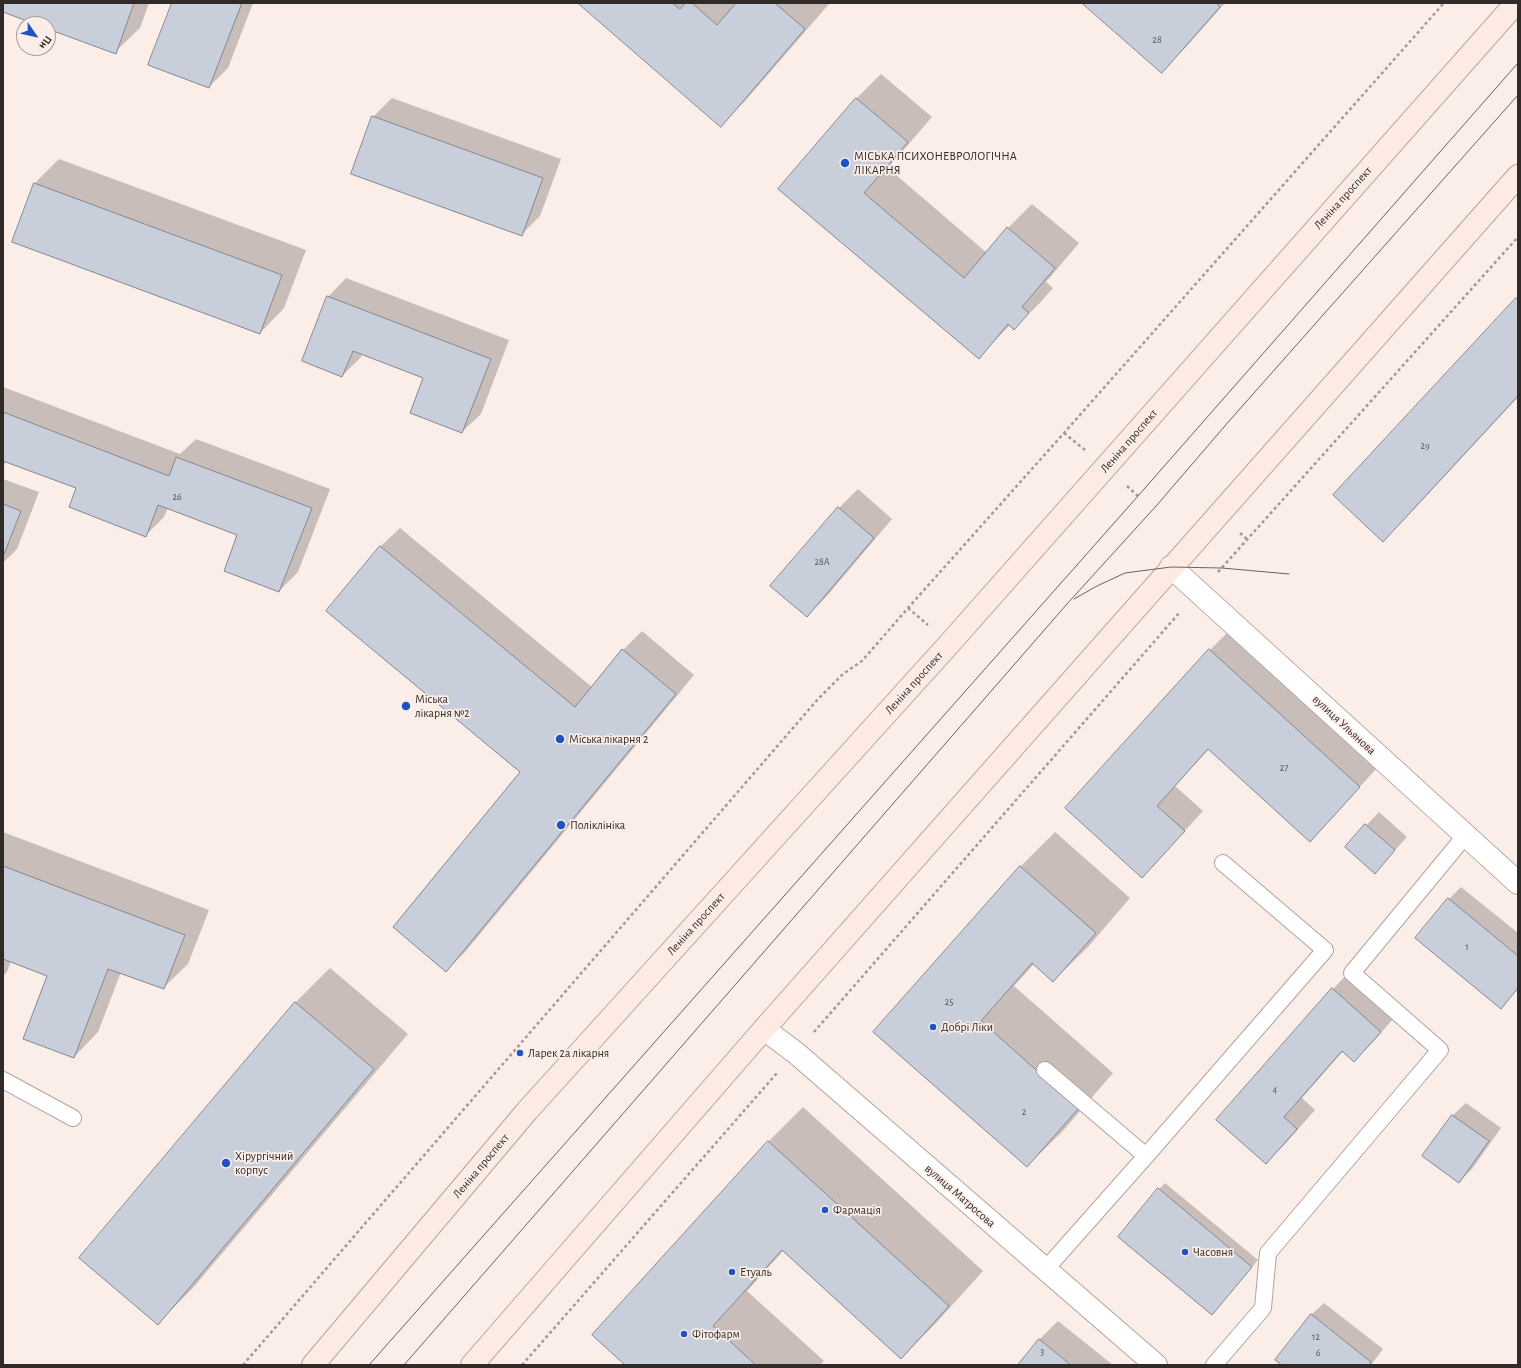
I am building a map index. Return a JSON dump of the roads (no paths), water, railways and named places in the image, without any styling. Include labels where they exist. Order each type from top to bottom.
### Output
[{"type":"main road","name":"Леніна проспект","points":[[313,1365],[527,1111],[950,643],[1516,3]]},
{"type":"main road","points":[[472,1365],[764,1028],[1518,176]]},
{"type":"street","name":"вулиця Ульянова","points":[[1171,567],[1464,836],[1518,883]]},
{"type":"street","name":"вулиця Матросова","points":[[764,1028],[796,1053],[1156,1365]]},
{"type":"lane","points":[[1214,1365],[1263,1308],[1268,1253],[1440,1050],[1352,973],[1464,836]]},
{"type":"lane","points":[[1045,1270],[1325,950],[1223,863]]},
{"type":"lane","points":[[1045,1070],[1146,1156]]},
{"type":"lane","points":[[3,1080],[73,1118]]},
{"type":"tram line","points":[[369,1365],[1138,496],[1518,63]]},
{"type":"tram line","points":[[404,1365],[1067,604],[1157,505],[1230,420],[1518,95]]},
{"type":"tram line","points":[[1074,599],[1125,573],[1171,567],[1222,568],[1289,574]]},
{"type":"place","name":"МІСЬКА ПСИХОНЕВРОЛОГІЧНА ЛІКАРНЯ","points":[[845,163]]},
{"type":"place","name":"Міська лікарня №2","points":[[406,706]]},
{"type":"place","name":"Міська лікарня 2","points":[[560,739]]},
{"type":"place","name":"Поліклініка","points":[[561,825]]},
{"type":"place","name":"Добрі Ліки","points":[[933,1027]]},
{"type":"place","name":"Ларек 2а лікарня","points":[[520,1053]]},
{"type":"place","name":"Хірургічний корпус","points":[[226,1163]]},
{"type":"place","name":"Фармація","points":[[825,1210]]},
{"type":"place","name":"Часовня","points":[[1185,1252]]},
{"type":"place","name":"Етуаль","points":[[732,1272]]},
{"type":"place","name":"Фітофарм","points":[[684,1334]]}]
